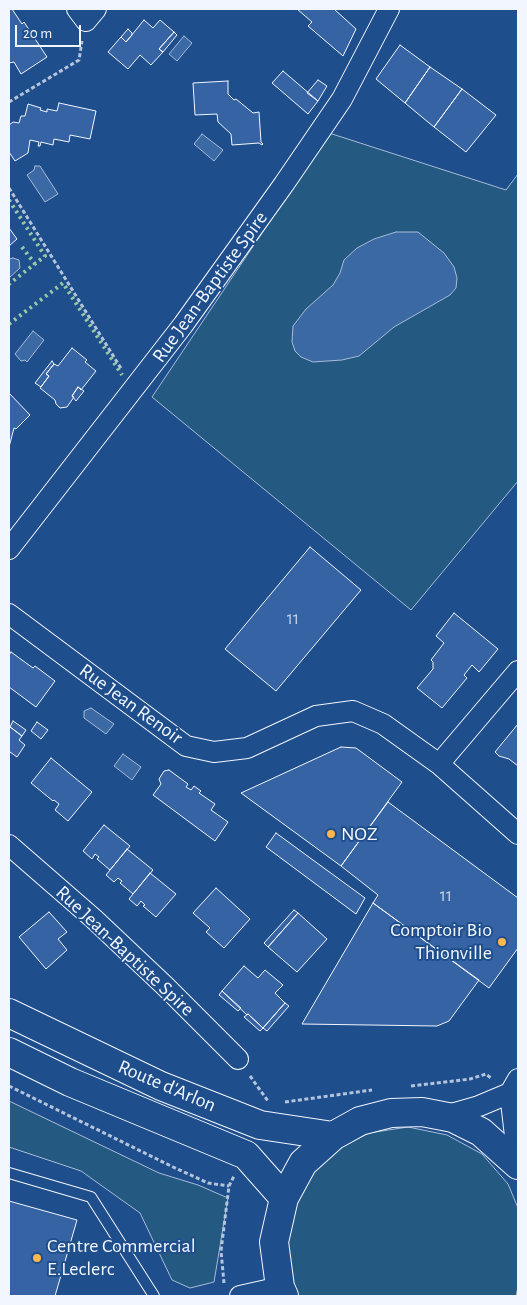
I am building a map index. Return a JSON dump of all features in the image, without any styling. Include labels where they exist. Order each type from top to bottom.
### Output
[{"type":"main road","name":"Route d'Arlon","points":[[9,1013],[161,1086],[260,1125],[333,1136]]},
{"type":"main road","name":"Route d'Arlon","points":[[9,1052],[70,1082],[246,1155],[284,1198]]},
{"type":"main road","points":[[282,1292],[274,1242],[284,1198],[303,1164],[333,1136],[360,1121],[391,1113],[422,1112],[453,1118],[481,1132],[518,1163]]},
{"type":"street","name":"Rue Jean-Baptiste Spire","points":[[9,549],[135,390],[189,318],[284,184],[336,107],[389,9]]},
{"type":"street","name":"Rue Jean Renoir","points":[[9,614],[186,746],[214,752],[247,748],[316,716],[353,711],[383,724],[439,764],[518,834]]},
{"type":"street","points":[[439,764],[518,671]]},
{"type":"street","name":"Rue Jean-Baptiste Spire","points":[[9,845],[94,919],[238,1059]]},
{"type":"street","points":[[444,1116],[478,1106],[514,1086],[518,1163]]},
{"type":"street","points":[[232,1292],[282,1292]]},
{"type":"lane","points":[[9,1173],[91,1196],[154,1296]]},
{"type":"path","points":[[9,102],[79,60],[86,13]]},
{"type":"path","points":[[9,188],[135,390]]},
{"type":"path","points":[[238,1059],[271,1105]]},
{"type":"path","points":[[9,1086],[173,1167],[208,1182],[229,1186],[221,1251],[232,1292]]},
{"type":"shaded area","points":[[184,36],[192,43],[177,61],[169,54]]},
{"type":"shaded area","points":[[329,133],[506,190],[518,174],[518,481],[411,610],[152,397]]},
{"type":"shaded area","points":[[202,134],[223,150],[214,161],[194,144]]},
{"type":"shaded area","points":[[35,166],[40,166],[58,194],[45,202],[27,175],[34,170]]},
{"type":"shaded area","points":[[396,232],[418,232],[444,253],[454,267],[457,278],[456,288],[450,295],[394,327],[359,356],[342,360],[313,362],[301,357],[295,351],[292,342],[293,326],[306,309],[333,285],[340,273],[344,260],[357,248],[374,239]]},
{"type":"shaded area","points":[[9,259],[19,260],[20,268],[9,278]]},
{"type":"shaded area","points":[[33,331],[44,340],[27,362],[25,360],[21,361],[15,354]]},
{"type":"shaded area","points":[[91,708],[114,724],[106,734],[84,718],[84,711]]},
{"type":"shaded area","points":[[123,754],[141,767],[132,780],[114,766]]},
{"type":"shaded area","points":[[9,1101],[159,1173],[198,1185],[228,1198],[214,1282],[190,1288],[172,1280],[140,1213],[81,1171],[9,1147]]},
{"type":"shaded area","points":[[408,1127],[447,1135],[482,1154],[508,1184],[518,1208],[518,1287],[516,1296],[297,1296],[286,1256],[290,1217],[306,1181],[333,1152],[369,1133]]},
{"type":"building","points":[[9,9],[12,9],[22,24],[24,22],[47,57],[21,74],[14,62],[9,63]]},
{"type":"building","points":[[297,9],[334,9],[356,29],[343,56],[308,26],[312,22]]},
{"type":"building","points":[[144,20],[153,28],[160,20],[174,32],[159,49],[163,52],[151,65],[140,55],[128,69],[108,52],[121,37],[126,42]]},
{"type":"building","points":[[128,29],[132,35],[126,42],[121,37]]},
{"type":"building","points":[[174,32],[177,35],[163,52],[159,49]]},
{"type":"building","points":[[400,45],[430,67],[405,103],[376,79]]},
{"type":"building","points":[[430,67],[462,89],[434,127],[405,103]]},
{"type":"building","points":[[283,71],[318,101],[308,114],[272,83]]},
{"type":"building","points":[[318,80],[327,86],[318,101],[307,93]]},
{"type":"building","points":[[228,81],[228,94],[234,100],[236,99],[253,113],[259,112],[262,145],[259,143],[232,145],[231,134],[218,122],[217,114],[195,115],[193,83]]},
{"type":"building","points":[[462,89],[496,115],[466,152],[434,127]]},
{"type":"building","points":[[59,103],[96,111],[90,139],[70,135],[69,142],[54,139],[53,145],[41,142],[40,146],[38,146],[39,142],[30,140],[28,153],[15,161],[9,152],[9,125],[13,122],[19,123],[21,116],[25,116],[28,104],[47,112],[47,109],[57,111]]},
{"type":"building","points":[[9,228],[17,239],[9,246]]},
{"type":"building","points":[[72,348],[87,360],[85,362],[96,371],[81,390],[78,387],[67,407],[60,408],[55,400],[40,388],[49,376],[46,374],[54,364],[58,366]]},
{"type":"building","points":[[52,361],[54,364],[46,374],[49,376],[41,387],[35,383]]},
{"type":"building","points":[[78,387],[84,391],[76,401],[72,396]]},
{"type":"building","points":[[9,393],[30,415],[16,429],[14,428],[9,447]]},
{"type":"building","points":[[310,547],[361,590],[276,691],[225,649]]},
{"type":"building","points":[[454,613],[498,649],[479,672],[472,665],[464,675],[467,678],[442,708],[417,688],[433,669],[433,662],[431,660],[444,643],[436,636]]},
{"type":"building","points":[[11,652],[33,668],[35,666],[55,681],[36,707],[9,687],[9,655]]},
{"type":"building","points":[[13,721],[26,730],[22,736],[10,727]]},
{"type":"building","points":[[37,722],[48,730],[41,739],[31,731]]},
{"type":"building","points":[[518,724],[518,766],[495,752]]},
{"type":"building","points":[[9,726],[22,736],[19,740],[25,745],[17,757],[9,753]]},
{"type":"building","name":"NOZ","points":[[341,747],[356,748],[402,782],[341,866],[241,793]]},
{"type":"building","points":[[51,758],[92,792],[68,821],[55,810],[59,804],[31,783]]},
{"type":"building","points":[[169,770],[188,784],[186,787],[191,790],[194,786],[201,791],[199,793],[215,804],[211,810],[228,822],[215,841],[153,795],[161,784],[159,779],[164,771]]},
{"type":"building","points":[[388,802],[518,898],[518,948],[489,988],[373,903],[378,895],[341,866]]},
{"type":"building","points":[[104,825],[130,846],[110,870],[97,859],[99,857],[95,854],[92,859],[83,851]]},
{"type":"building","points":[[276,833],[365,898],[356,914],[266,847]]},
{"type":"building","points":[[127,849],[153,870],[133,894],[120,883],[122,881],[118,878],[114,882],[106,875]]},
{"type":"building","points":[[150,873],[176,894],[156,917],[143,906],[145,905],[141,901],[137,906],[129,899]]},
{"type":"building","points":[[216,888],[250,919],[224,948],[206,932],[210,928],[193,913]]},
{"type":"building","points":[[373,903],[479,980],[449,1021],[437,1026],[302,1024]]},
{"type":"building","points":[[294,910],[298,913],[268,947],[264,943]]},
{"type":"building","points":[[49,912],[67,932],[58,939],[67,950],[46,969],[19,937]]},
{"type":"building","points":[[298,913],[327,939],[297,972],[268,947]]},
{"type":"building","points":[[244,966],[258,978],[265,970],[283,985],[275,993],[285,1003],[263,1028],[222,991]]},
{"type":"building","points":[[222,991],[241,1008],[238,1011],[219,995]]},
{"type":"building","points":[[285,1003],[289,1006],[267,1031],[263,1028]]},
{"type":"building","points":[[248,1014],[263,1028],[260,1031],[244,1017]]},
{"type":"building","name":"Centre Commercial E.Leclerc","points":[[9,1201],[77,1220],[55,1296],[9,1296]]},
{"type":"hedge","points":[[9,200],[45,256],[9,284]]},
{"type":"hedge","points":[[22,247],[35,264]]},
{"type":"hedge","points":[[9,324],[63,283],[122,375]]},
{"type":"place","name":"NOZ","points":[[331,834]]},
{"type":"place","name":"Comptoir Bio Thionville","points":[[502,942]]},
{"type":"place","name":"Centre Commercial E.Leclerc","points":[[37,1258]]}]
